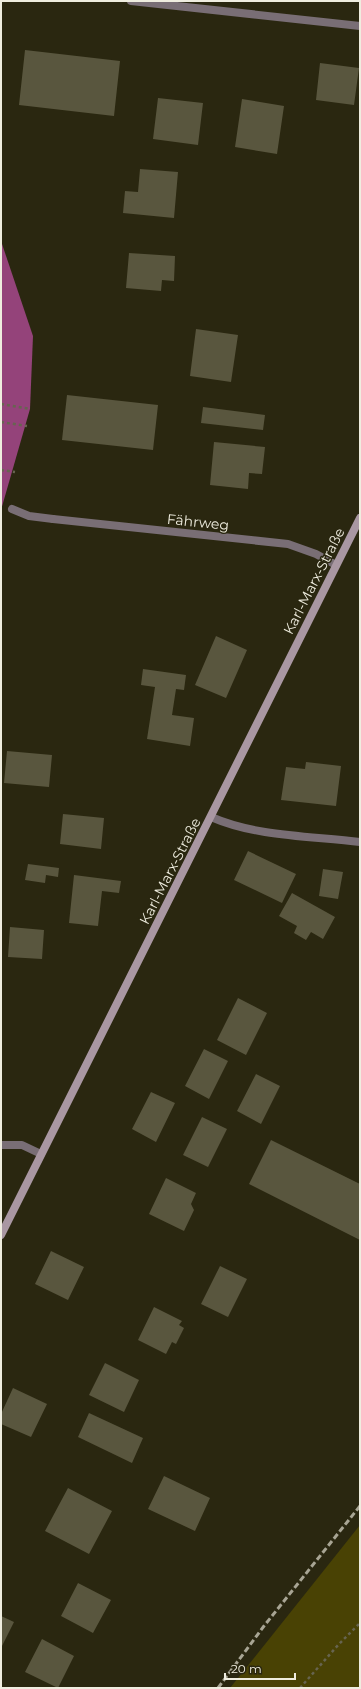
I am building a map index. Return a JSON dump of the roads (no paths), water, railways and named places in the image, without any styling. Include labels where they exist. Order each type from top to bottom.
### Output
[{"type":"street","points":[[131,1],[360,26]]},
{"type":"street","name":"Fährweg","points":[[12,509],[29,516],[288,544],[316,554],[336,564]]},
{"type":"street","name":"Karl-Marx-Straße","points":[[1,1235],[360,518]]},
{"type":"street","points":[[211,817],[229,825],[255,831],[360,842]]},
{"type":"street","points":[[1,1145],[22,1145],[41,1154]]},
{"type":"railway","points":[[218,1688],[264,1626],[360,1506]]}]
